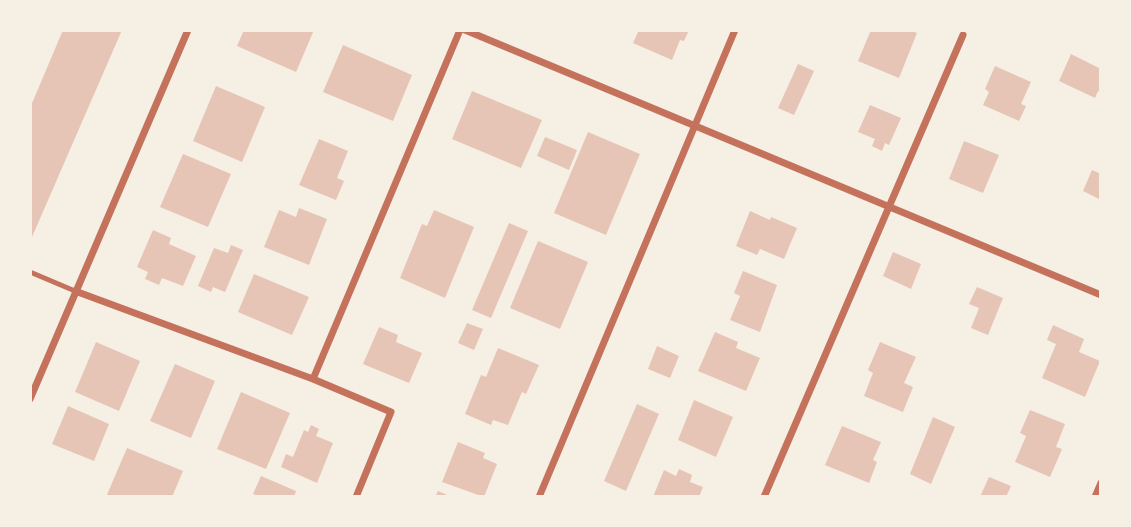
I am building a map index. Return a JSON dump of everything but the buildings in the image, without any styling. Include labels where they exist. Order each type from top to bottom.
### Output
[{"type":"street","points":[[30,398],[188,30]]},
{"type":"street","points":[[313,379],[463,30],[1101,295]]},
{"type":"street","points":[[539,497],[735,30]]},
{"type":"street","points":[[764,497],[963,35]]},
{"type":"street","points":[[75,291],[313,379],[391,412],[356,497]]},
{"type":"street","points":[[1095,497],[1101,483]]},
{"type":"lane","points":[[30,272],[75,291]]}]
